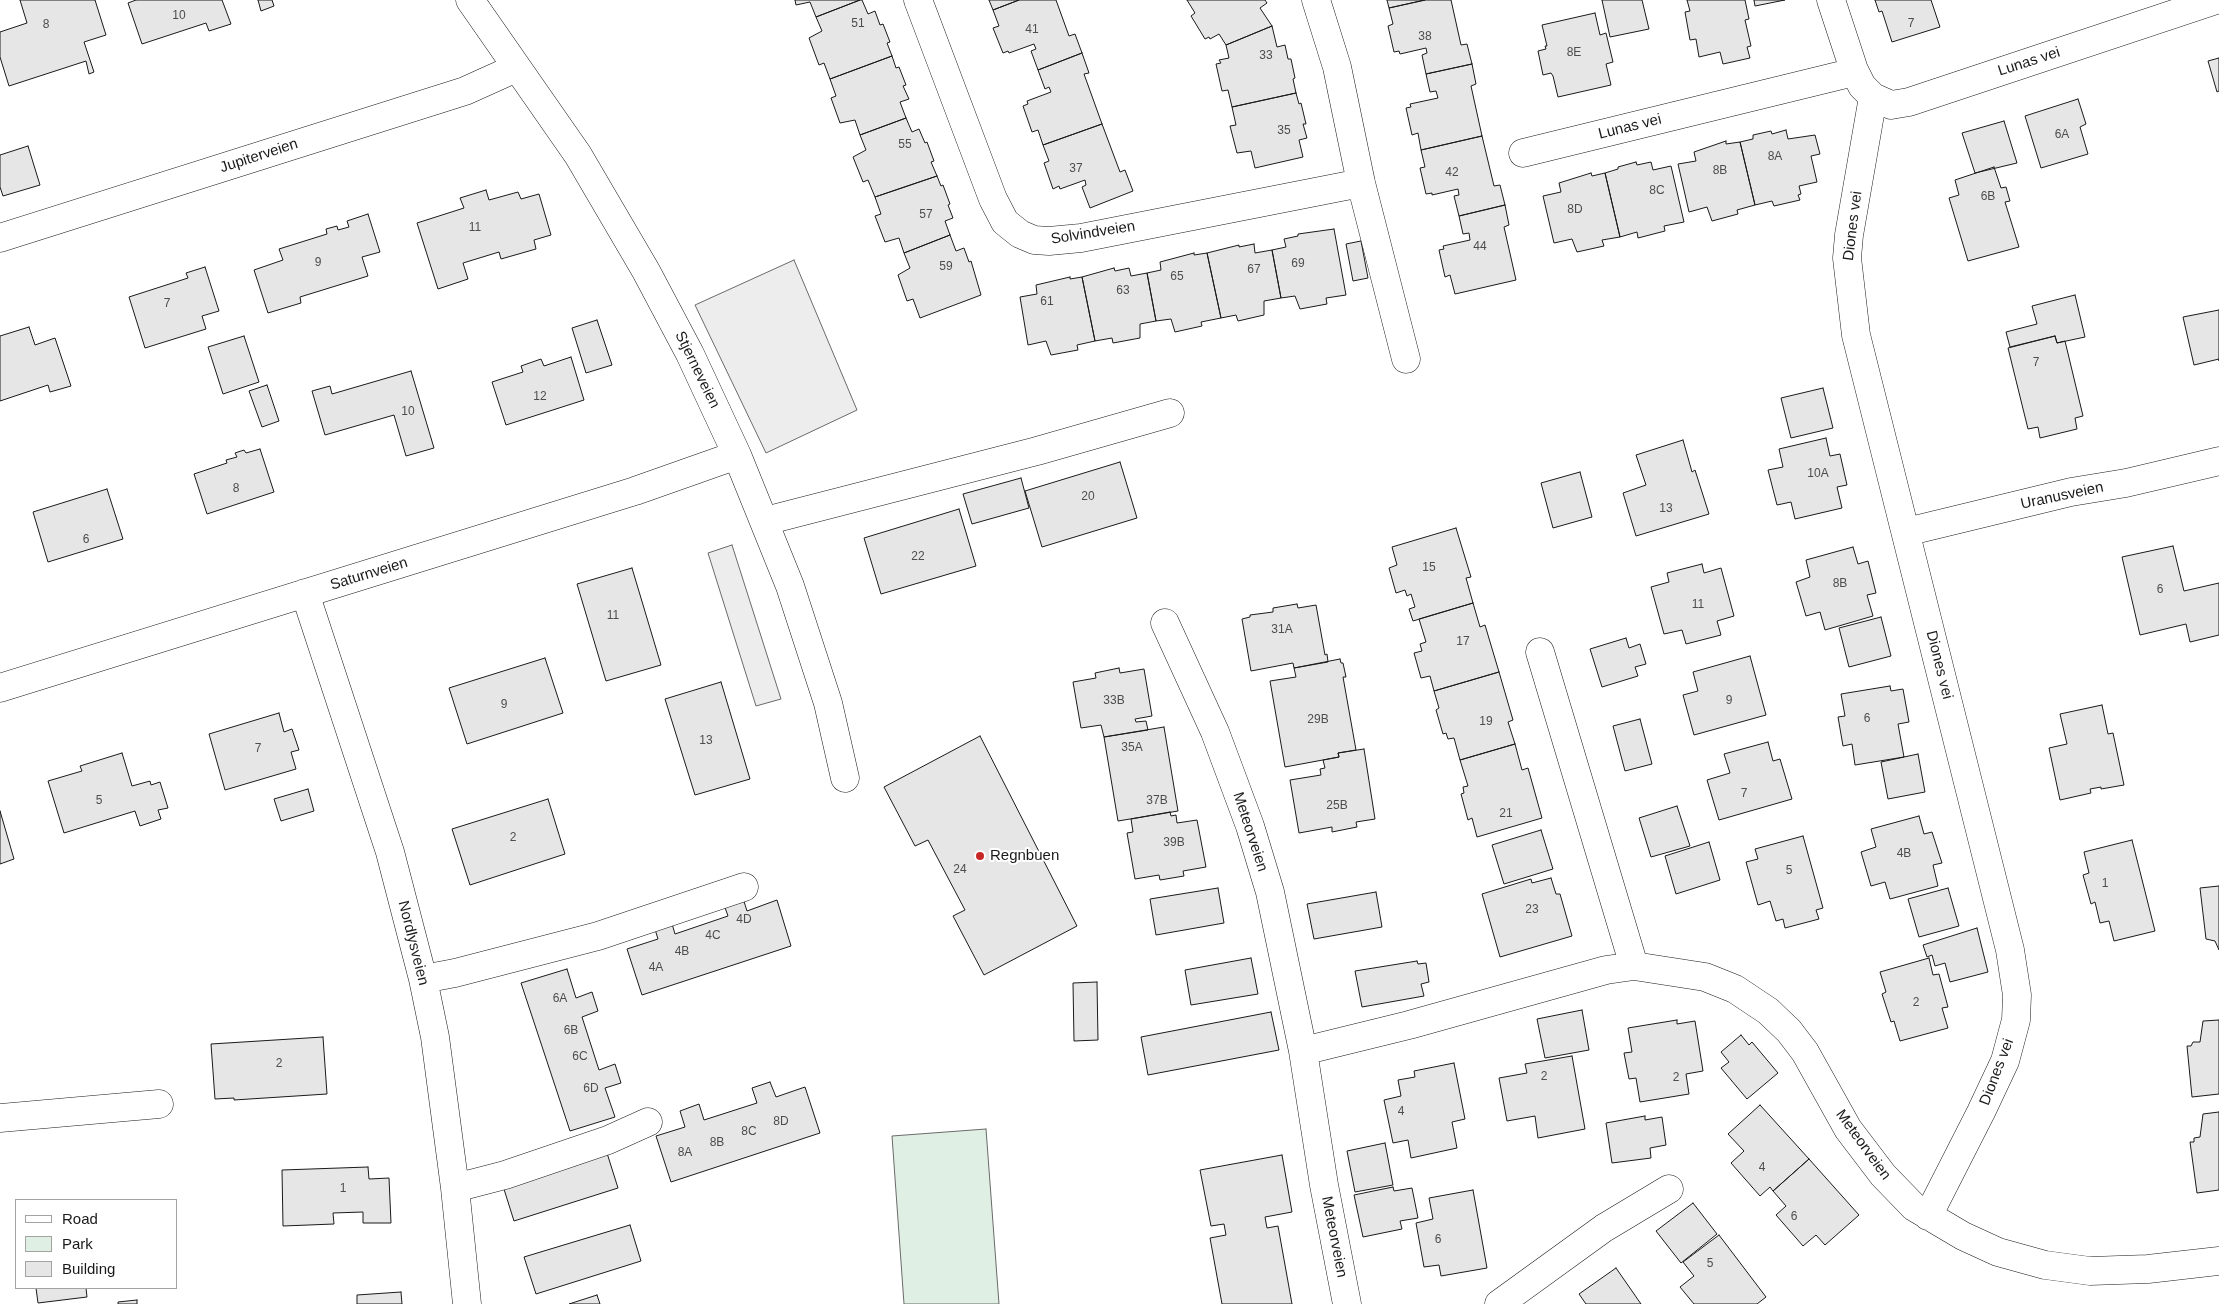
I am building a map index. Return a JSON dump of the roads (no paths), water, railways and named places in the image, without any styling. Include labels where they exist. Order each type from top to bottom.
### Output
[{"type":"street","name":"Stjerneveien","points":[[470,0],[578,156],[646,270],[690,354],[737,455],[790,586],[828,703],[845,778]]},
{"type":"street","name":"Solvindveien","points":[[918,0],[992,199],[1005,222],[1020,234],[1034,240],[1049,241],[1081,238],[1361,183]]},
{"type":"street","points":[[1316,0],[1337,67],[1361,183],[1406,359]]},
{"type":"street","points":[[1831,0],[1854,70],[1862,86],[1874,97]]},
{"type":"street","name":"Lunas vei","points":[[1874,97],[1892,105],[1909,102],[2216,0]]},
{"type":"street","name":"Jupiterveien","points":[[0,238],[465,91],[516,68]]},
{"type":"street","name":"Lunas vei","points":[[1522,153],[1842,75],[1854,70]]},
{"type":"street","name":"Diones vei","points":[[1874,97],[1849,235],[1847,258],[1856,335],[2010,950],[2017,995],[2016,1020],[2005,1061],[1928,1216]]},
{"type":"street","points":[[765,521],[1036,451],[1170,413]]},
{"type":"street","name":"Saturnveien","points":[[0,688],[635,491],[737,455]]},
{"type":"street","name":"Uranusveien","points":[[1906,532],[2071,492],[2126,483],[2219,461]]},
{"type":"street","name":"Nordlysveien","points":[[305,594],[390,852],[423,979],[435,1037],[455,1188],[467,1304]]},
{"type":"street","name":"Meteorveien","points":[[1165,623],[1215,732],[1250,826],[1270,892],[1302,1051],[1324,1185],[1348,1304]]},
{"type":"street","points":[[1540,652],[1634,966]]},
{"type":"street","points":[[423,979],[455,973],[598,936],[744,887]]},
{"type":"street","name":"Meteorveien","points":[[1302,1051],[1409,1025],[1606,970],[1634,966],[1705,977],[1735,988],[1768,1011],[1788,1031],[1806,1052],[1848,1129],[1882,1175],[1914,1206],[1962,1236],[1998,1252],[2045,1265],[2090,1271],[2148,1268],[2219,1260]]},
{"type":"street","points":[[0,1118],[159,1104]]},
{"type":"street","points":[[455,1188],[504,1175],[598,1143],[648,1122]]},
{"type":"street","points":[[1498,1304],[1604,1228],[1669,1189]]},
{"type":"place","name":"Regnbuen","points":[[980,856]]}]
